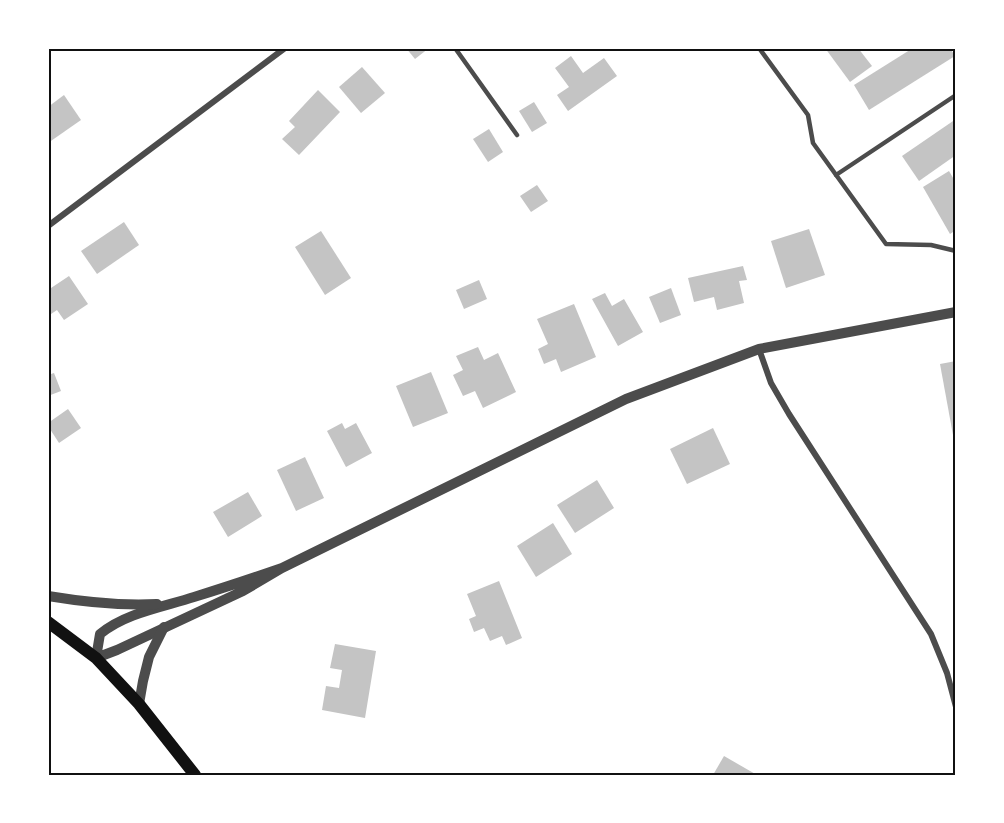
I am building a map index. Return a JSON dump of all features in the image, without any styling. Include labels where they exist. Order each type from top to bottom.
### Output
[{"type":"main road","points":[[48,622],[96,658],[139,704],[195,775]]},
{"type":"street","points":[[48,226],[285,48]]},
{"type":"street","points":[[96,658],[243,591],[282,568],[626,399],[759,349],[956,312]]},
{"type":"street","points":[[759,349],[771,382],[789,414],[931,634],[947,673],[956,707]]},
{"type":"street","points":[[96,658],[100,634],[109,626],[138,614],[282,568]]},
{"type":"street","points":[[48,596],[75,601],[129,605],[173,604]]},
{"type":"street","points":[[139,704],[142,681],[149,657],[164,627]]},
{"type":"lane","points":[[455,48],[517,135]]},
{"type":"lane","points":[[759,48],[808,115],[813,142],[886,244],[931,245],[956,251]]},
{"type":"lane","points":[[836,175],[956,95]]},
{"type":"building","points":[[406,48],[429,48],[415,59]]},
{"type":"building","points":[[825,48],[858,48],[872,66],[850,82]]},
{"type":"building","points":[[913,48],[950,48],[955,56],[869,110],[854,85]]},
{"type":"building","points":[[571,56],[583,73],[604,58],[617,76],[568,111],[557,95],[569,87],[555,68]]},
{"type":"building","points":[[362,67],[385,93],[361,113],[339,87]]},
{"type":"building","points":[[318,90],[340,112],[299,155],[282,139],[295,127],[289,121]]},
{"type":"building","points":[[64,95],[81,120],[48,143],[48,107]]},
{"type":"building","points":[[534,102],[547,123],[532,132],[519,111]]},
{"type":"building","points":[[956,119],[956,155],[919,181],[902,156]]},
{"type":"building","points":[[489,129],[503,152],[488,162],[473,139]]},
{"type":"building","points":[[949,171],[956,183],[956,230],[950,234],[923,187]]},
{"type":"building","points":[[537,185],[548,201],[531,212],[520,196]]},
{"type":"building","points":[[124,222],[139,245],[97,274],[81,251]]},
{"type":"building","points":[[809,229],[825,275],[786,288],[771,241]]},
{"type":"building","points":[[321,231],[351,278],[325,295],[295,247]]},
{"type":"building","points":[[743,266],[747,280],[739,281],[744,303],[717,310],[714,297],[694,302],[688,278]]},
{"type":"building","points":[[69,276],[88,304],[64,320],[57,310],[48,316],[48,290]]},
{"type":"building","points":[[479,280],[487,299],[464,309],[456,290]]},
{"type":"building","points":[[671,288],[681,315],[660,323],[649,297]]},
{"type":"building","points":[[605,293],[612,306],[624,299],[643,332],[618,346],[592,299]]},
{"type":"building","points":[[574,304],[596,357],[561,372],[556,359],[544,364],[538,349],[548,344],[537,319]]},
{"type":"building","points":[[478,347],[484,360],[498,353],[516,392],[483,408],[475,391],[463,396],[453,375],[463,370],[456,356]]},
{"type":"building","points":[[956,361],[956,446],[955,446],[940,364]]},
{"type":"building","points":[[431,372],[448,413],[413,427],[396,386]]},
{"type":"building","points":[[54,373],[61,391],[48,396],[48,375]]},
{"type":"building","points":[[68,409],[81,428],[59,443],[48,423]]},
{"type":"building","points":[[342,423],[345,429],[356,423],[372,453],[346,467],[327,431]]},
{"type":"building","points":[[713,428],[730,464],[687,484],[670,449]]},
{"type":"building","points":[[305,457],[324,498],[296,511],[277,470]]},
{"type":"building","points":[[597,480],[614,508],[575,533],[557,505]]},
{"type":"building","points":[[248,492],[262,516],[228,537],[213,512]]},
{"type":"building","points":[[553,523],[572,554],[536,577],[517,546]]},
{"type":"building","points":[[499,581],[522,638],[506,645],[502,636],[490,641],[484,628],[474,632],[469,619],[476,616],[467,594]]},
{"type":"building","points":[[335,644],[376,651],[365,718],[322,710],[326,686],[339,688],[342,670],[330,668]]},
{"type":"building","points":[[724,756],[757,775],[713,775]]}]
